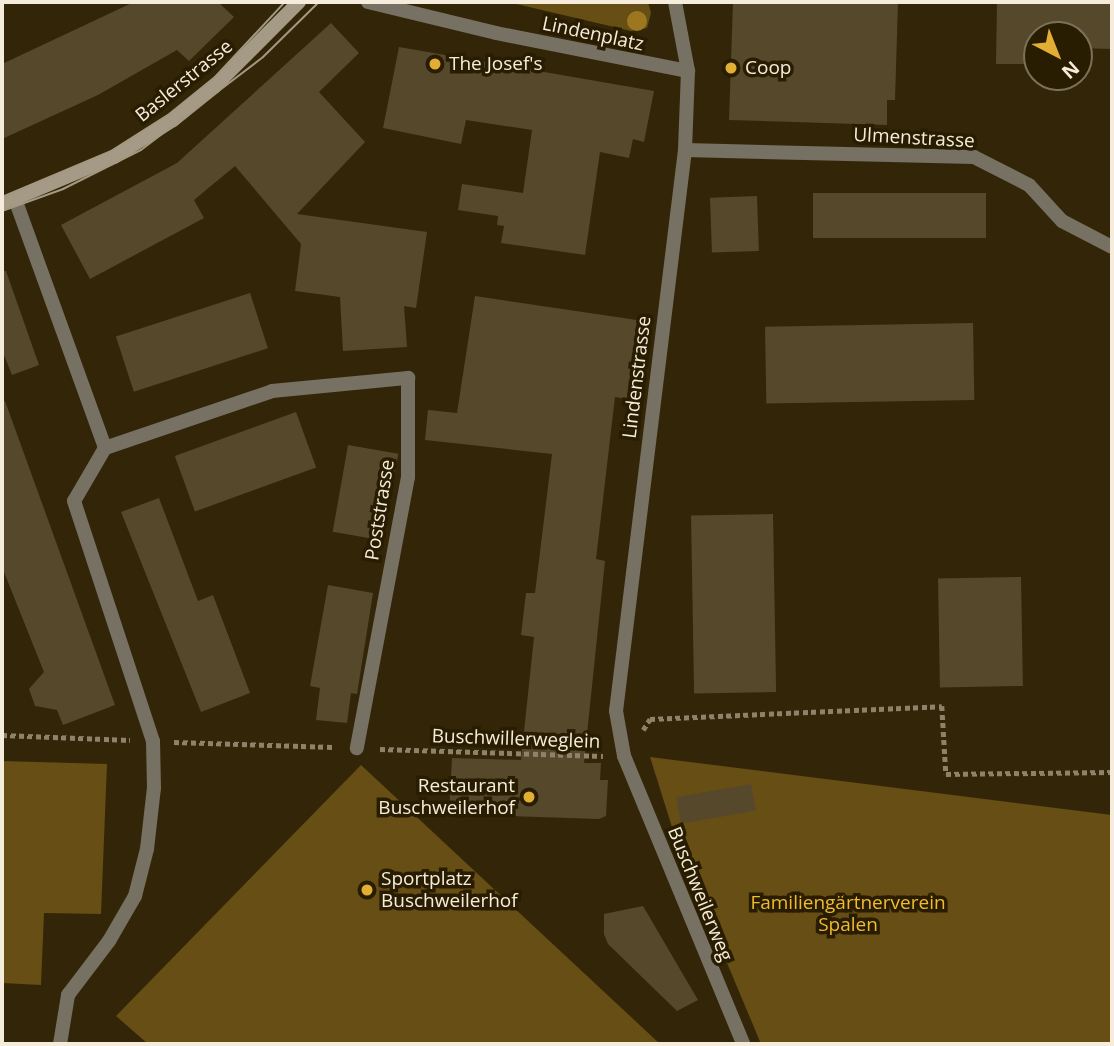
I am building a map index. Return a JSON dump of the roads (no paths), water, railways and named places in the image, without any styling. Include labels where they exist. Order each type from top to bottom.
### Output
[{"type":"main road","name":"Baslerstrasse","points":[[9,201],[114,157],[173,120],[214,87],[299,2]]},
{"type":"street","name":"Lindenplatz","points":[[368,2],[600,56],[688,71]]},
{"type":"street","name":"Lindenstrasse","points":[[624,757],[616,711],[617,684],[685,150],[688,71],[675,2]]},
{"type":"street","name":"Ulmenstrasse","points":[[685,150],[974,157],[1011,173],[1028,185],[1062,221],[1112,247]]},
{"type":"street","points":[[9,201],[104,448],[74,501],[153,741],[153,800],[135,896],[109,941],[68,995],[60,1044]]},
{"type":"street","name":"Poststrasse","points":[[104,448],[272,391],[408,378],[408,477],[356,748]]},
{"type":"street","name":"Buschweilerweg","points":[[624,757],[743,1044]]},
{"type":"tram line","points":[[2,197],[111,151],[168,115],[215,77],[285,2]]},
{"type":"tram line","points":[[2,211],[63,189],[141,150],[263,57],[319,2]]},
{"type":"place","name":"The Josef's","points":[[435,64]]},
{"type":"place","name":"Coop","points":[[731,68]]},
{"type":"place","name":"Restaurant Buschweilerhof","points":[[529,797]]},
{"type":"place","name":"Sportplatz Buschweilerhof","points":[[367,890]]},
{"type":"park label","name":"Familiengärtnerverein Spalen","points":[[848,914]]}]
